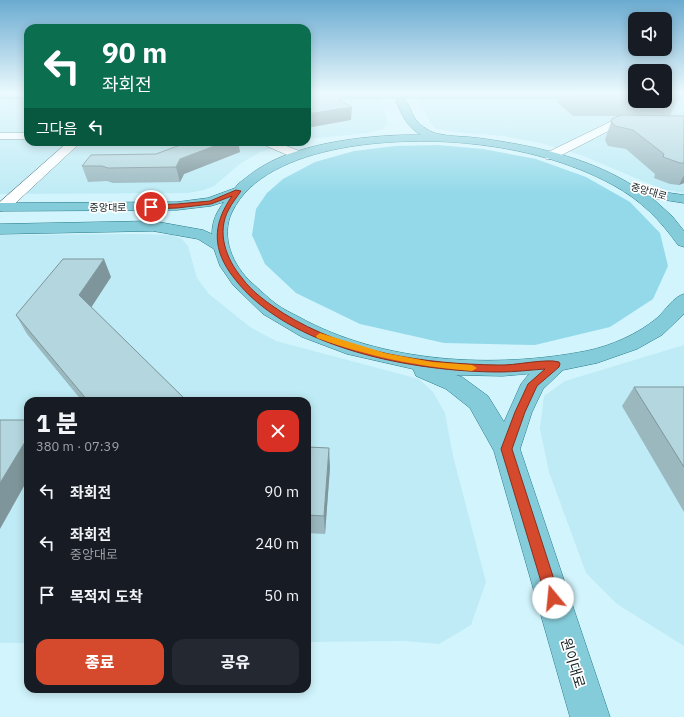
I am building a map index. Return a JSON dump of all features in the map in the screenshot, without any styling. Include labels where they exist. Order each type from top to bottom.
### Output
[{"type":"main road","points":[[394,138],[407,126]]},
{"type":"main road","points":[[415,126],[419,130],[438,138]]},
{"type":"main road","points":[[683,305],[662,325],[635,342],[599,355],[555,364],[519,368],[461,368],[410,361],[367,352],[335,342],[282,317],[262,303],[246,289],[234,274],[225,260],[221,246],[220,231],[222,216],[238,191],[264,171],[298,156],[344,144],[394,138],[438,138],[494,144],[550,156],[583,167],[614,181],[635,193],[654,207],[671,223],[684,242]]},
{"type":"main road","name":"중앙대로","points":[[614,181],[661,196],[684,200]]},
{"type":"main road","name":"중앙대로","points":[[2,207],[177,206],[211,202],[238,191]]},
{"type":"main road","points":[[90,226],[109,217],[112,207]]},
{"type":"main road","name":"중앙대로","points":[[0,229],[90,226],[153,226],[203,235],[221,246]]},
{"type":"main road","name":"원이대로","points":[[367,352],[424,370],[454,383],[479,402],[507,449],[590,717]]},
{"type":"main road","points":[[507,449],[520,412],[533,384],[555,364]]},
{"type":"street","points":[[550,156],[609,126]]},
{"type":"street","points":[[0,136],[24,136]]},
{"type":"street","points":[[2,207],[71,146]]},
{"type":"street","points":[[275,146],[298,156]]},
{"type":"shaded area","points":[[0,126],[24,126],[24,146],[280,146],[261,152],[241,163],[214,186],[204,190],[188,193],[0,194]]},
{"type":"shaded area","points":[[311,126],[386,126],[368,133],[311,139]]},
{"type":"shaded area","points":[[433,126],[684,126],[684,193],[662,189],[583,156],[541,143],[503,136],[436,129]]},
{"type":"shaded area","points":[[438,145],[483,149],[536,159],[586,177],[630,202],[660,233],[668,266],[653,299],[610,327],[535,345],[444,343],[360,324],[296,293],[265,264],[252,235],[256,209],[267,193],[283,179],[315,162],[354,151],[395,146]]},
{"type":"shaded area","points":[[0,235],[171,235],[182,239],[188,246],[197,278],[209,294],[250,327],[276,341],[419,379],[433,392],[445,413],[453,456],[486,582],[471,625],[439,644],[404,641],[311,642],[311,397],[24,397],[24,643],[0,643]]},
{"type":"shaded area","points":[[684,345],[684,646],[617,604],[586,573],[549,472],[540,429],[544,396],[565,381]]},
{"type":"building","points":[[617,126],[684,126],[684,163],[663,157],[664,154],[633,130]]},
{"type":"building","points":[[178,146],[214,146],[180,159],[176,167],[108,168],[102,166],[82,166],[91,155],[156,154]]},
{"type":"building","points":[[63,259],[104,259],[79,295],[183,397],[85,397],[16,315]]},
{"type":"building","points":[[634,387],[684,387],[684,467]]},
{"type":"building","points":[[0,420],[24,420],[24,444],[0,483]]},
{"type":"building","points":[[311,447],[329,448],[324,516],[311,515]]},
{"type":"slow traffic","points":[[320,336],[367,352],[403,360],[432,365],[472,368]]},
{"type":"route","points":[[151,207],[211,202],[238,191],[222,216],[220,231],[221,246],[225,260],[229,267],[239,282],[262,303],[294,324],[335,342],[367,352],[413,362],[461,368],[500,369],[538,367],[555,364],[533,384],[520,412],[507,449],[553,598]]}]
